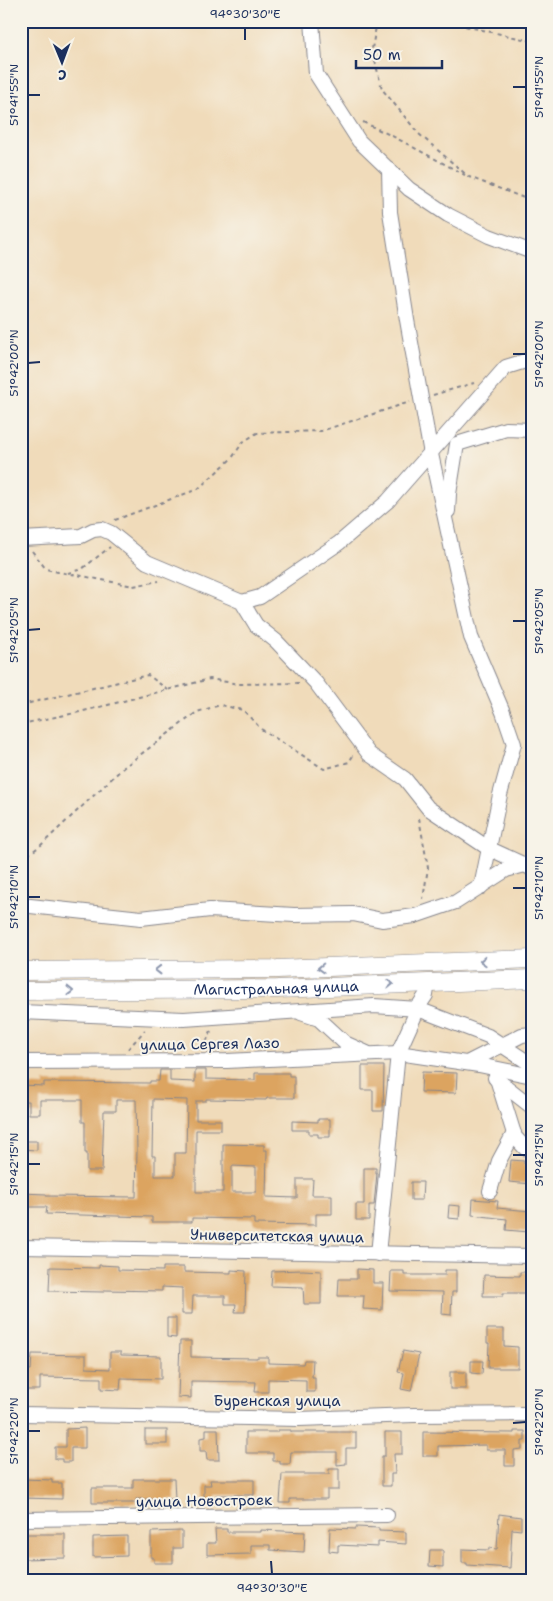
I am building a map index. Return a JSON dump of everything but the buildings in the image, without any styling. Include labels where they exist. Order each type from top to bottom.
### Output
[{"type":"main road","name":"Магистральная улица","points":[[21,972],[277,969],[532,959]]},
{"type":"main road","name":"Магистральная улица","points":[[21,991],[277,989],[532,979]]},
{"type":"street","points":[[312,21],[316,74],[359,141],[409,188],[448,215],[489,236],[532,252]]},
{"type":"street","points":[[389,169],[390,212],[431,454],[471,637],[504,712],[514,744],[500,795],[481,887]]},
{"type":"street","points":[[242,602],[260,597],[339,543],[388,501],[506,367],[532,358]]},
{"type":"street","points":[[447,527],[449,494],[457,444],[468,412]]},
{"type":"street","points":[[457,444],[506,429],[532,430]]},
{"type":"street","points":[[25,543],[82,536],[93,530],[102,529],[120,540],[147,562],[242,602],[256,625],[276,641],[316,683],[369,754],[405,779],[428,808],[488,848],[528,867]]},
{"type":"street","points":[[21,905],[141,918],[210,910],[294,914],[353,914],[382,920],[420,914],[456,902],[506,870],[528,867]]},
{"type":"street","points":[[378,1254],[398,1052],[426,995],[428,983]]},
{"type":"street","points":[[21,1012],[184,1018],[374,1006],[418,1010],[488,1036],[532,1065]]},
{"type":"street","points":[[293,1010],[319,1018],[345,1043],[370,1054]]},
{"type":"street","points":[[532,1034],[522,1035],[473,1064],[532,1107]]},
{"type":"street","name":"улица Сергея Лазо","points":[[21,1062],[227,1061],[398,1052],[532,1076]]},
{"type":"street","points":[[496,1079],[515,1137],[525,1148],[532,1148]]},
{"type":"street","points":[[490,1191],[499,1161],[514,1133]]},
{"type":"street","name":"Университетская улица","points":[[21,1247],[532,1256]]},
{"type":"street","name":"Буренская улица","points":[[21,1414],[299,1420],[414,1415],[532,1414]]},
{"type":"street","name":"улица Новостроек","points":[[21,1519],[387,1515]]},
{"type":"path","points":[[377,21],[372,49],[382,89],[419,134],[469,177]]},
{"type":"path","points":[[442,21],[532,40]]},
{"type":"path","points":[[340,111],[469,177],[532,201]]},
{"type":"path","points":[[102,529],[107,524],[198,489],[232,458],[243,442],[257,433],[321,430],[498,376]]},
{"type":"path","points":[[66,573],[82,568],[120,540]]},
{"type":"path","points":[[25,543],[46,569],[133,586],[161,581]]},
{"type":"path","points":[[21,705],[148,675],[168,690]]},
{"type":"path","points":[[21,724],[80,712],[210,679],[238,684],[316,683]]},
{"type":"path","points":[[21,860],[40,846],[124,768],[197,712],[220,705],[243,710],[261,729],[324,769],[349,762],[361,743]]},
{"type":"path","points":[[420,818],[428,868],[420,914]]},
{"type":"path","points":[[200,1061],[207,1036],[219,1016]]},
{"type":"path","points":[[116,1062],[158,1018]]}]
